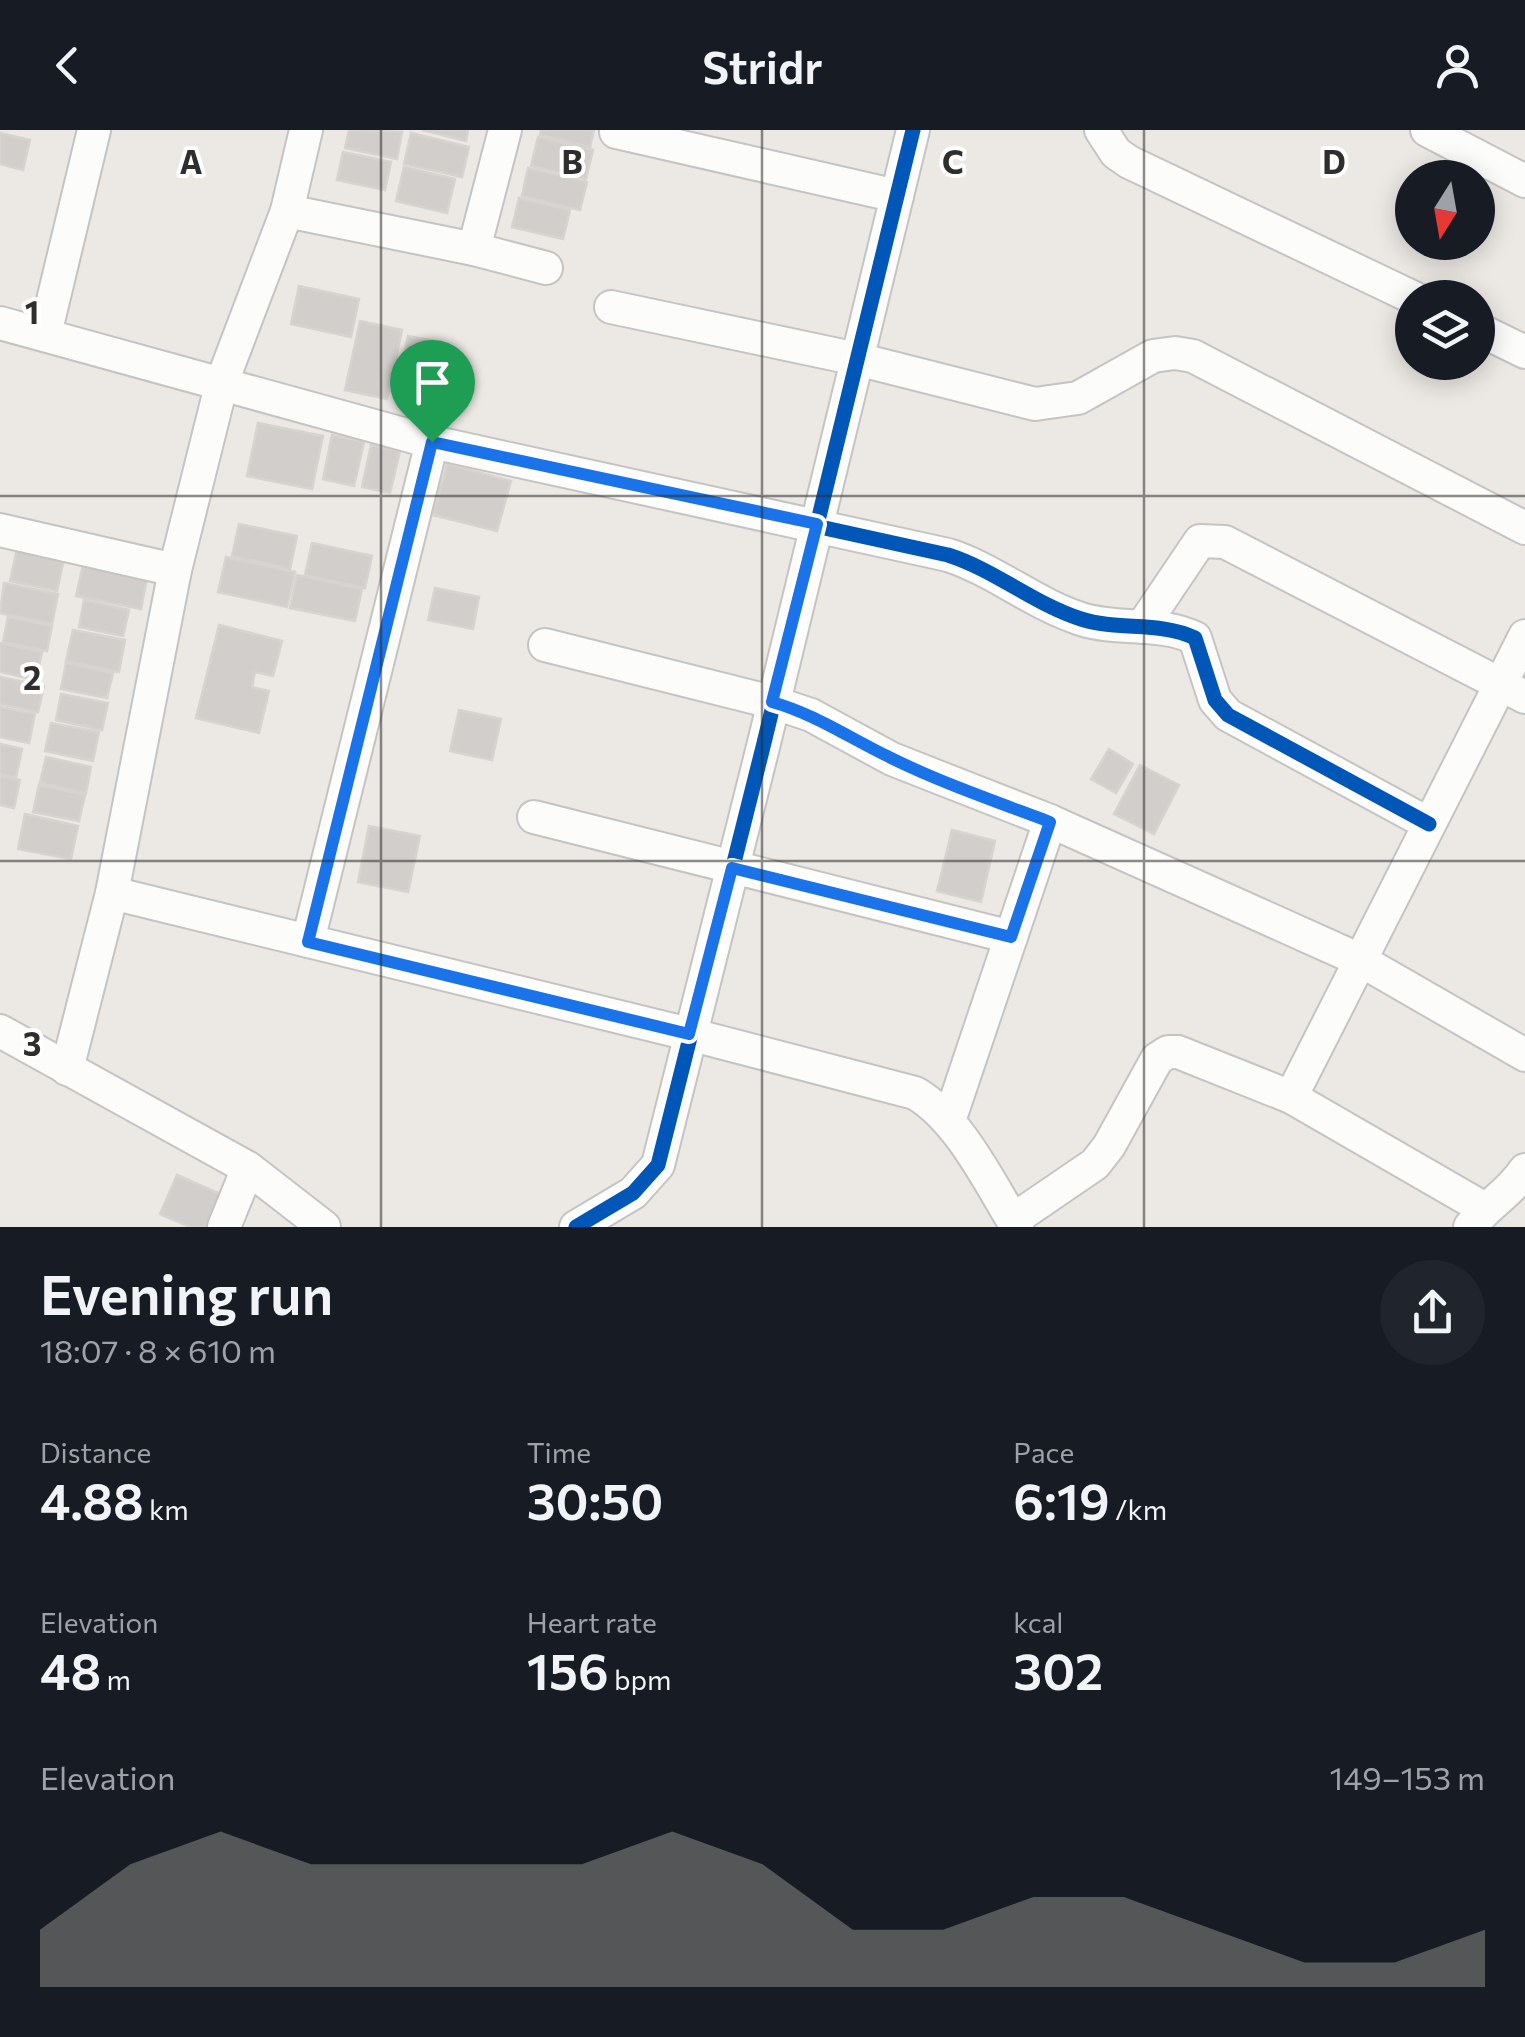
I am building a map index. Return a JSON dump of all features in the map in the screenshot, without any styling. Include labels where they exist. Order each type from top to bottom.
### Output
[{"type":"street","points":[[45,334],[94,130]]},
{"type":"street","points":[[67,1069],[112,892],[176,570],[222,382],[287,211],[306,130]]},
{"type":"street","points":[[474,249],[504,130]]},
{"type":"street","points":[[576,1227],[633,1193],[658,1165],[913,130]]},
{"type":"street","points":[[1101,130],[1116,153],[1130,162],[1395,289]]},
{"type":"street","points":[[1427,130],[1525,182]]},
{"type":"street","points":[[616,132],[897,196]]},
{"type":"street","points":[[287,211],[474,249],[546,268]]},
{"type":"street","points":[[612,308],[858,359],[1035,404],[1078,398],[1152,356],[1175,352],[1192,356],[1525,528]]},
{"type":"street","points":[[0,323],[432,442],[817,524],[976,564],[1078,618],[1179,630],[1195,638],[1215,700],[1228,715],[1430,824]]},
{"type":"street","points":[[1495,337],[1525,352]]},
{"type":"street","points":[[308,942],[432,442]]},
{"type":"street","points":[[0,530],[176,570]]},
{"type":"street","points":[[1142,627],[1200,540],[1214,540],[1225,542],[1513,690]]},
{"type":"street","points":[[1291,1097],[1430,824],[1513,690],[1525,636]]},
{"type":"street","points":[[546,646],[811,715],[892,759],[1050,822],[1360,960],[1525,1055]]},
{"type":"street","points":[[534,818],[1011,937]]},
{"type":"street","points":[[949,1122],[1050,822]]},
{"type":"street","points":[[112,892],[915,1093],[932,1103],[949,1122],[1015,1224],[1095,1164],[1157,1059],[1168,1052],[1178,1052],[1291,1097],[1503,1200]]},
{"type":"street","points":[[0,1031],[248,1168],[324,1227]]},
{"type":"street","points":[[224,1227],[248,1168]]},
{"type":"building","points":[[349,130],[402,132],[397,159],[345,148]]},
{"type":"building","points":[[422,130],[468,130],[466,141]]},
{"type":"building","points":[[541,130],[594,130],[590,147],[540,135]]},
{"type":"building","points":[[0,133],[30,140],[23,170],[0,164]]},
{"type":"building","points":[[411,133],[469,147],[462,177],[404,164]]},
{"type":"building","points":[[538,137],[593,150],[586,179],[531,166]]},
{"type":"building","points":[[343,152],[391,162],[385,190],[337,180]]},
{"type":"building","points":[[404,167],[455,179],[447,213],[396,201]]},
{"type":"building","points":[[528,168],[587,182],[580,210],[522,196]]},
{"type":"building","points":[[519,198],[570,210],[563,239],[512,227]]},
{"type":"building","points":[[299,286],[359,299],[351,337],[291,324]]},
{"type":"building","points":[[360,321],[402,330],[387,399],[345,390]]},
{"type":"building","points":[[408,336],[440,342],[429,391],[398,385]]},
{"type":"building","points":[[258,423],[323,436],[312,489],[247,476]]},
{"type":"building","points":[[332,435],[364,442],[354,486],[323,479]]},
{"type":"building","points":[[371,445],[400,451],[390,493],[362,487]]},
{"type":"building","points":[[447,464],[511,481],[497,531],[433,515]]},
{"type":"building","points":[[239,524],[297,536],[290,569],[232,556]]},
{"type":"building","points":[[312,543],[372,556],[365,588],[305,575]]},
{"type":"building","points":[[17,549],[64,559],[57,591],[10,581]]},
{"type":"building","points":[[226,557],[295,572],[287,607],[218,592]]},
{"type":"building","points":[[83,565],[147,578],[141,609],[76,596]]},
{"type":"building","points":[[297,575],[362,589],[355,621],[290,608]]},
{"type":"building","points":[[4,583],[58,594],[52,624],[0,613]]},
{"type":"building","points":[[435,588],[479,597],[473,629],[428,620]]},
{"type":"building","points":[[84,600],[129,610],[123,636],[79,627]]},
{"type":"building","points":[[8,617],[52,626],[47,651],[3,642]]},
{"type":"building","points":[[219,625],[282,641],[273,676],[255,672],[252,687],[269,691],[259,733],[196,718]]},
{"type":"building","points":[[73,630],[125,640],[119,672],[66,661]]},
{"type":"building","points":[[0,643],[42,652],[36,680],[0,672]]},
{"type":"building","points":[[66,663],[113,673],[107,698],[61,689]]},
{"type":"building","points":[[0,677],[44,686],[38,712],[0,704]]},
{"type":"building","points":[[61,694],[108,703],[102,730],[56,720]]},
{"type":"building","points":[[0,707],[35,714],[29,743],[0,737]]},
{"type":"building","points":[[459,710],[501,719],[492,760],[450,751]]},
{"type":"building","points":[[51,723],[99,732],[93,761],[45,751]]},
{"type":"building","points":[[0,744],[22,749],[16,778],[0,774]]},
{"type":"building","points":[[1109,749],[1133,764],[1116,793],[1091,779]]},
{"type":"building","points":[[46,757],[91,767],[86,793],[40,783]]},
{"type":"building","points":[[1140,765],[1179,785],[1154,834],[1114,814]]},
{"type":"building","points":[[0,776],[20,780],[14,808],[0,805]]},
{"type":"building","points":[[39,785],[85,795],[79,821],[33,812]]},
{"type":"building","points":[[25,814],[78,826],[71,859],[18,849]]},
{"type":"building","points":[[369,826],[420,836],[408,892],[358,882]]},
{"type":"building","points":[[952,830],[995,841],[981,902],[937,891]]},
{"type":"building","points":[[177,1175],[227,1197],[214,1227],[190,1227],[160,1214]]},
{"type":"cycle path","points":[[576,1227],[633,1193],[658,1165],[913,130]]},
{"type":"cycle path","points":[[432,442],[948,555],[1081,619],[1182,633],[1195,638],[1215,700],[1228,715],[1429,824]]},
{"type":"route","points":[[432,442],[817,524],[772,702],[811,715],[892,759],[1050,822],[1011,937],[732,868],[689,1034],[308,942],[432,442]]}]
